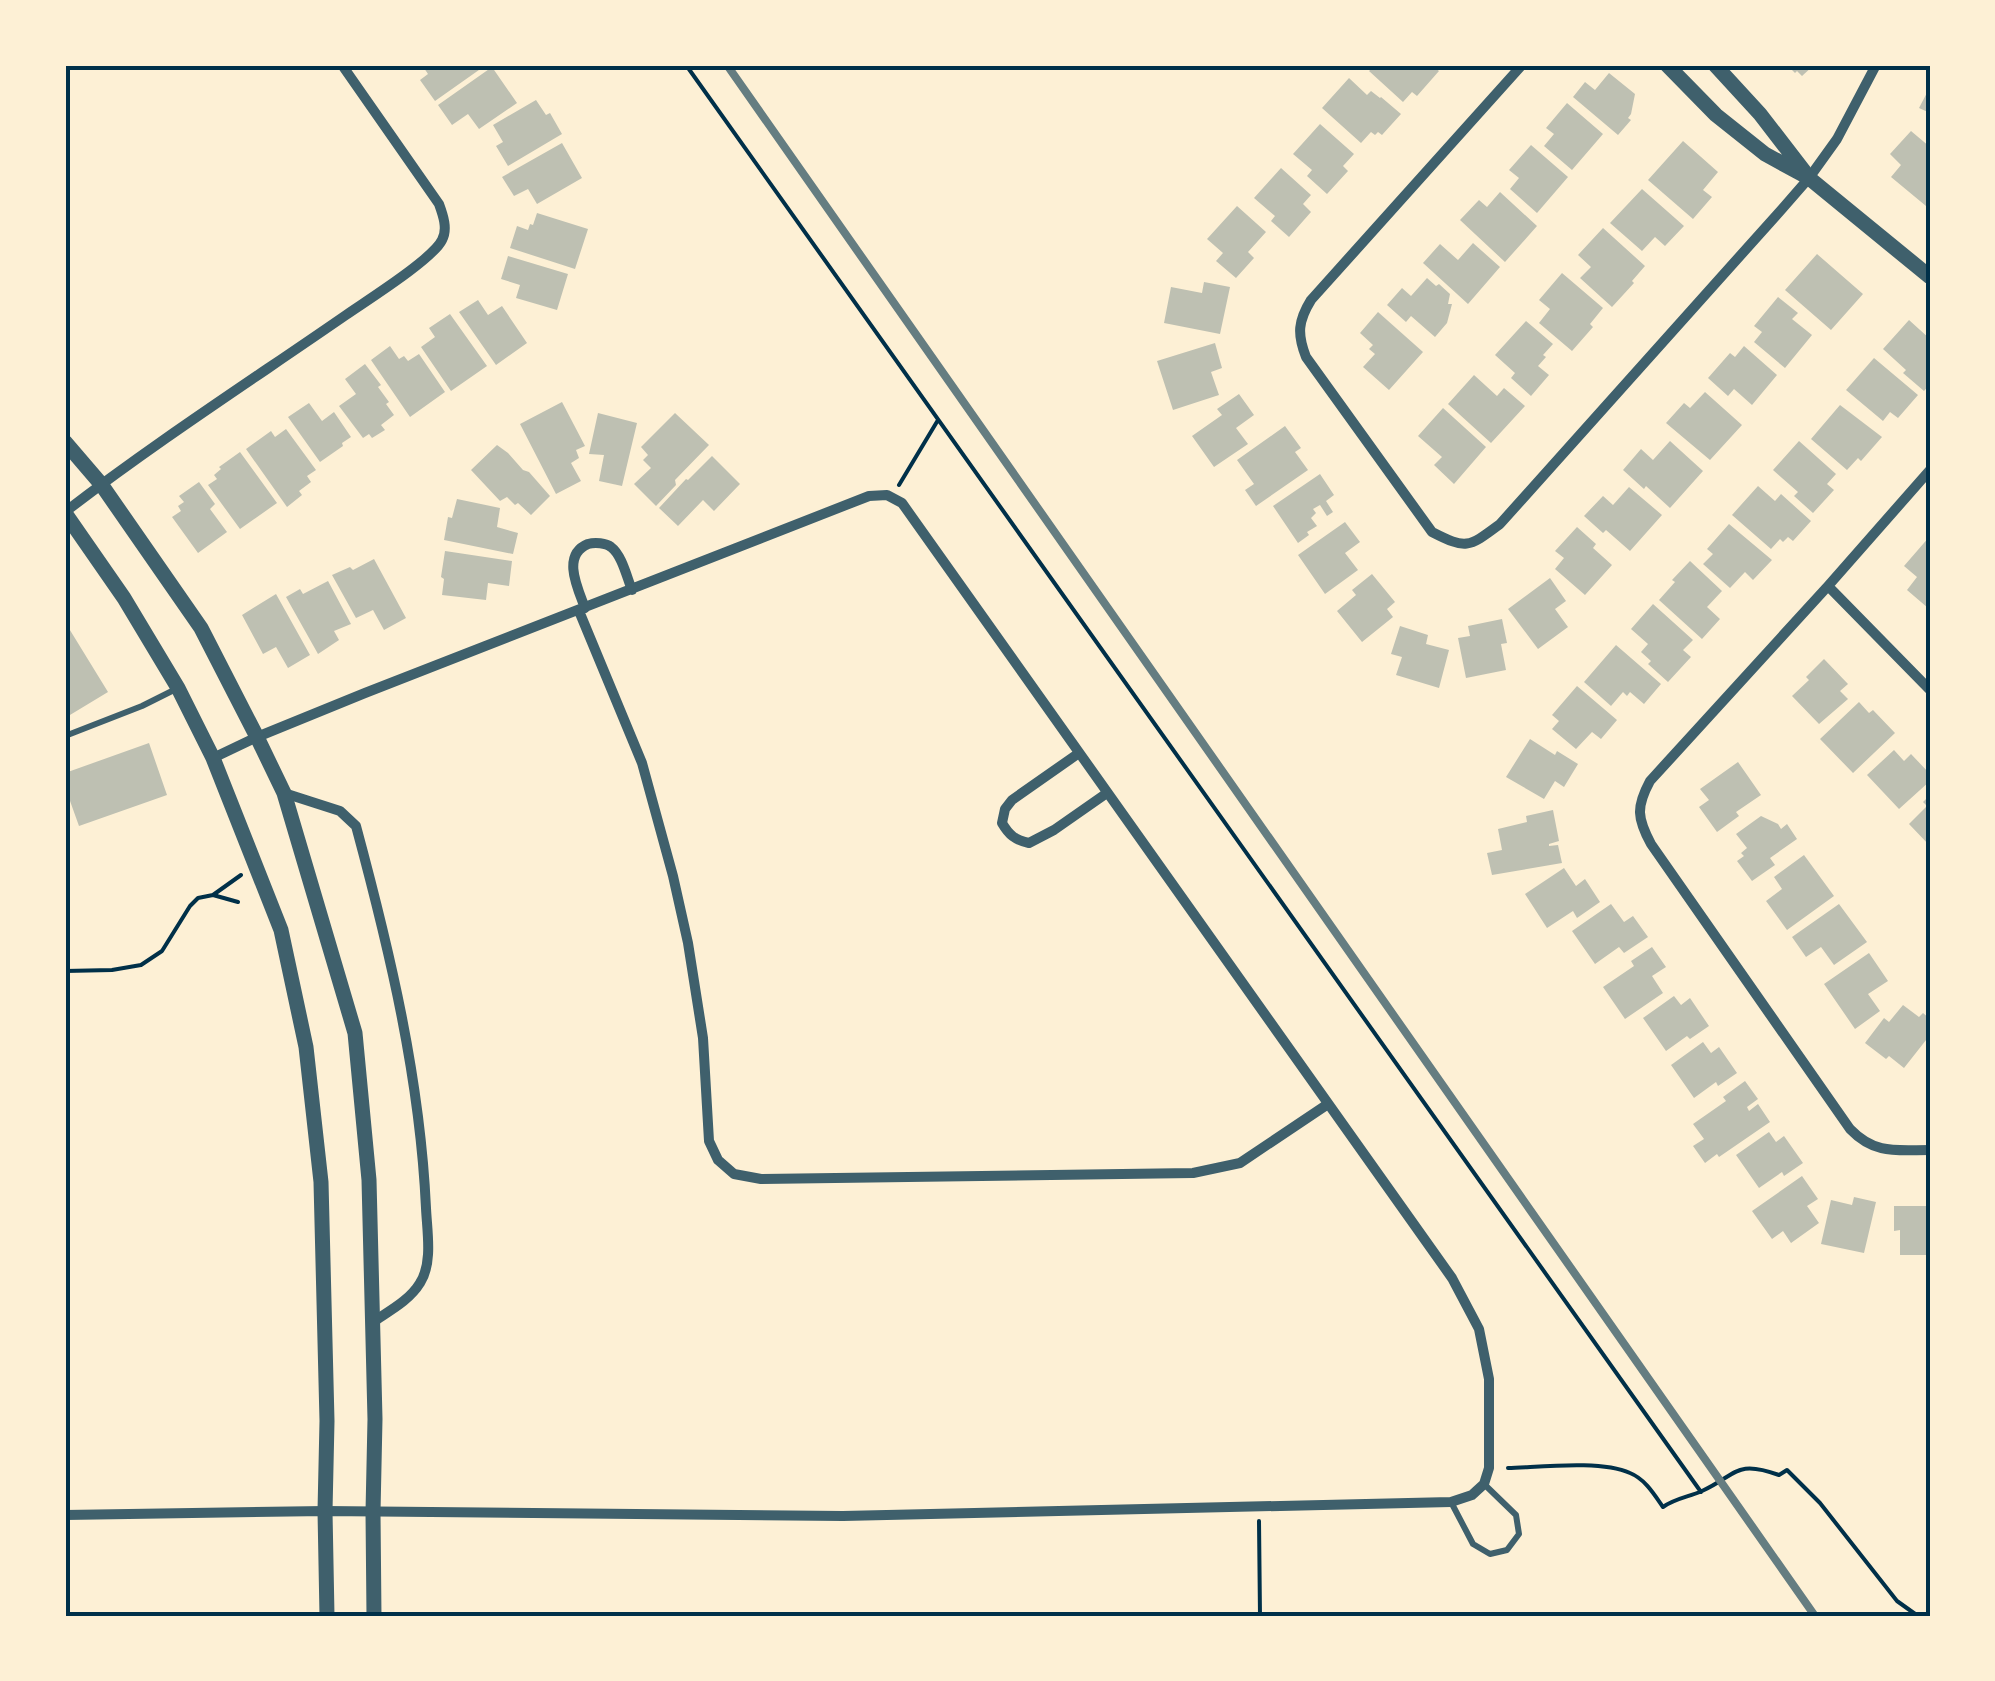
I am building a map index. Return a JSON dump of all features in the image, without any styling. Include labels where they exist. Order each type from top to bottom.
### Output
[{"type":"street","points":[[327,1616],[327,1421],[319,1163],[306,1047],[281,930],[213,758],[178,688],[124,598],[65,512],[380,292],[434,252],[444,238],[440,204],[342,65]]},
{"type":"street","points":[[1522,65],[1311,300],[1301,317],[1298,337],[1306,357],[1432,532],[1457,545],[1477,541],[1500,524],[1809,178],[1837,139],[1876,65]]},
{"type":"street","points":[[1666,65],[1716,115],[1765,154],[1809,178],[1930,277]]},
{"type":"street","points":[[1716,65],[1809,178]]},
{"type":"street","points":[[65,442],[100,484],[201,628],[257,737],[284,794],[355,1033],[369,1180],[376,1419],[374,1616]]},
{"type":"street","points":[[1928,475],[1650,781],[1640,799],[1639,814],[1651,844],[1850,1129],[1872,1146],[1930,1150]]},
{"type":"street","points":[[65,1516],[373,1512],[843,1516],[1451,1502],[1472,1495],[1484,1484],[1488,1468],[1489,1378],[1478,1329],[1452,1278],[902,503],[892,497],[869,496],[257,737],[213,758]]},
{"type":"street","points":[[632,590],[611,546],[600,542],[579,551],[573,574],[582,609],[642,763],[688,943],[703,1038],[710,1140],[718,1160],[734,1174],[760,1179],[1193,1173],[1240,1163],[1328,1104]]},
{"type":"street","points":[[1828,586],[1930,690]]},
{"type":"street","points":[[1080,753],[1012,800],[1002,823],[1008,833],[1029,843],[1107,793]]},
{"type":"street","points":[[284,794],[340,811],[356,826],[397,986],[417,1101],[428,1254],[422,1282],[400,1304],[373,1322]]},
{"type":"lane","points":[[65,736],[178,688]]},
{"type":"lane","points":[[1451,1502],[1473,1544],[1490,1554],[1507,1550],[1519,1534],[1516,1516],[1484,1484]]},
{"type":"path","points":[[686,65],[1701,1492]]},
{"type":"path","points":[[892,497],[938,419]]},
{"type":"path","points":[[65,971],[112,970],[140,964],[162,951],[198,898],[213,895],[255,864]]},
{"type":"path","points":[[213,895],[238,902]]},
{"type":"path","points":[[1488,1468],[1602,1466],[1629,1472],[1647,1485],[1663,1507],[1675,1498],[1701,1492],[1732,1471],[1750,1468],[1780,1475],[1786,1470],[1820,1503],[1896,1600],[1918,1616]]},
{"type":"path","points":[[1259,1507],[1260,1616]]},
{"type":"building","points":[[422,65],[486,65],[435,101],[420,80],[428,74]]},
{"type":"building","points":[[1375,65],[1432,65],[1439,71],[1417,96],[1412,92],[1403,102],[1369,71]]},
{"type":"building","points":[[1787,65],[1814,65],[1802,76]]},
{"type":"building","points":[[492,67],[517,103],[479,129],[468,114],[452,125],[438,105]]},
{"type":"building","points":[[1609,73],[1635,94],[1628,118],[1631,120],[1618,135],[1573,97],[1585,82],[1595,90]]},
{"type":"building","points":[[1349,78],[1367,95],[1371,91],[1401,114],[1382,135],[1371,132],[1361,143],[1322,108]]},
{"type":"building","points":[[1930,87],[1930,113],[1919,108]]},
{"type":"building","points":[[536,100],[546,115],[550,113],[562,134],[508,166],[496,146],[503,142],[493,125]]},
{"type":"building","points":[[1567,103],[1603,134],[1572,170],[1544,146],[1554,134],[1546,128]]},
{"type":"building","points":[[1320,124],[1354,154],[1343,166],[1348,171],[1327,194],[1307,176],[1312,170],[1293,154]]},
{"type":"building","points":[[1911,131],[1930,147],[1930,201],[1926,206],[1891,177],[1901,165],[1890,154]]},
{"type":"building","points":[[1683,141],[1718,172],[1703,190],[1712,197],[1693,219],[1648,180]]},
{"type":"building","points":[[562,143],[582,178],[537,204],[528,189],[514,196],[502,177]]},
{"type":"building","points":[[1531,145],[1568,177],[1537,213],[1510,189],[1519,178],[1509,170]]},
{"type":"building","points":[[1281,168],[1311,195],[1303,204],[1311,212],[1289,237],[1271,221],[1275,216],[1254,198]]},
{"type":"building","points":[[1642,189],[1684,226],[1665,246],[1655,237],[1642,251],[1610,223]]},
{"type":"building","points":[[1500,192],[1537,226],[1505,262],[1460,220],[1479,200],[1487,207]]},
{"type":"building","points":[[1237,206],[1266,232],[1248,252],[1254,258],[1236,278],[1216,261],[1223,253],[1207,239]]},
{"type":"building","points":[[537,213],[588,229],[575,269],[510,248],[517,226],[528,230]]},
{"type":"building","points":[[1603,228],[1645,266],[1612,307],[1580,278],[1591,267],[1578,255]]},
{"type":"building","points":[[1473,243],[1500,267],[1468,304],[1423,263],[1440,244],[1458,260]]},
{"type":"building","points":[[1817,254],[1863,294],[1831,330],[1785,290]]},
{"type":"building","points":[[508,256],[568,274],[557,310],[516,298],[520,285],[501,279]]},
{"type":"building","points":[[1562,273],[1603,308],[1572,351],[1539,323],[1550,309],[1539,300]]},
{"type":"building","points":[[1427,278],[1450,294],[1448,304],[1452,304],[1447,323],[1435,337],[1411,316],[1406,322],[1387,305],[1402,288],[1411,296]]},
{"type":"building","points":[[1204,282],[1230,287],[1220,334],[1164,323],[1171,287],[1202,293]]},
{"type":"building","points":[[1778,297],[1798,313],[1792,319],[1812,335],[1785,368],[1754,342],[1762,332],[1754,326]]},
{"type":"building","points":[[478,300],[488,315],[502,306],[527,343],[496,365],[459,312]]},
{"type":"building","points":[[1378,312],[1423,352],[1389,390],[1363,367],[1375,354],[1369,349],[1373,345],[1360,333]]},
{"type":"building","points":[[450,314],[487,366],[451,391],[421,347],[435,337],[429,328]]},
{"type":"building","points":[[1909,320],[1930,339],[1930,384],[1924,391],[1883,349]]},
{"type":"building","points":[[1526,321],[1553,344],[1538,366],[1549,375],[1531,396],[1511,378],[1515,373],[1495,355]]},
{"type":"building","points":[[1215,343],[1222,368],[1211,372],[1219,395],[1173,410],[1157,361]]},
{"type":"building","points":[[390,346],[399,359],[404,356],[408,361],[419,354],[445,392],[410,417],[371,360]]},
{"type":"building","points":[[1744,346],[1777,375],[1752,405],[1734,389],[1728,396],[1708,378],[1730,353],[1735,357]]},
{"type":"building","points":[[1874,358],[1918,395],[1898,418],[1890,412],[1883,421],[1846,390]]},
{"type":"building","points":[[365,364],[381,385],[378,387],[394,415],[381,425],[385,430],[372,438],[369,434],[363,438],[339,406],[356,394],[345,379]]},
{"type":"building","points":[[1474,375],[1497,396],[1504,388],[1525,406],[1491,443],[1448,404]]},
{"type":"building","points":[[1705,392],[1742,425],[1710,460],[1666,423],[1684,403],[1690,408]]},
{"type":"building","points":[[1239,394],[1254,415],[1236,428],[1248,444],[1214,467],[1192,436],[1222,415],[1217,409]]},
{"type":"building","points":[[562,402],[585,446],[576,450],[579,458],[571,463],[581,481],[556,494],[520,424]]},
{"type":"building","points":[[309,403],[322,421],[334,412],[351,437],[320,462],[288,417]]},
{"type":"building","points":[[1840,405],[1882,437],[1861,461],[1858,458],[1847,470],[1811,439]]},
{"type":"building","points":[[1443,408],[1486,447],[1454,484],[1434,465],[1442,457],[1418,436]]},
{"type":"building","points":[[598,413],[637,423],[622,486],[599,481],[604,455],[589,454]]},
{"type":"building","points":[[675,413],[709,445],[656,506],[634,484],[651,468],[643,460],[648,455],[641,447]]},
{"type":"building","points":[[1285,426],[1301,448],[1295,452],[1308,470],[1256,506],[1245,490],[1254,484],[1237,460]]},
{"type":"building","points":[[286,429],[316,470],[307,476],[311,482],[299,491],[302,495],[287,507],[246,449],[271,431],[275,437]]},
{"type":"building","points":[[1670,441],[1703,471],[1670,508],[1623,470],[1641,449],[1653,460]]},
{"type":"building","points":[[1799,441],[1836,474],[1827,484],[1834,490],[1813,513],[1794,496],[1798,492],[1773,470]]},
{"type":"building","points":[[497,445],[550,496],[531,515],[507,497],[500,501],[471,470]]},
{"type":"building","points":[[240,452],[277,503],[240,529],[208,485],[217,479],[214,475],[219,467]]},
{"type":"building","points":[[712,456],[740,484],[714,511],[703,500],[678,526],[659,508]]},
{"type":"building","points":[[1320,474],[1334,495],[1326,501],[1333,512],[1327,516],[1320,505],[1313,509],[1316,513],[1311,518],[1317,526],[1298,543],[1273,506]]},
{"type":"building","points":[[199,482],[215,504],[210,509],[227,532],[198,553],[172,517],[181,511],[178,506],[184,502],[179,496]]},
{"type":"building","points":[[1758,486],[1775,501],[1781,494],[1811,521],[1793,541],[1788,537],[1783,542],[1780,539],[1771,549],[1732,515]]},
{"type":"building","points":[[1629,487],[1662,515],[1630,551],[1584,516],[1603,496],[1613,505]]},
{"type":"building","points":[[457,499],[500,508],[497,527],[518,533],[513,554],[444,540],[448,517],[452,518]]},
{"type":"building","points":[[1345,522],[1360,542],[1345,553],[1358,570],[1325,594],[1298,555]]},
{"type":"building","points":[[1729,524],[1772,560],[1753,580],[1745,572],[1730,588],[1703,564],[1713,554],[1707,549]]},
{"type":"building","points":[[1577,527],[1612,565],[1585,595],[1555,569],[1564,558],[1555,551]]},
{"type":"building","points":[[1930,536],[1928,608],[1907,590],[1917,577],[1904,566]]},
{"type":"building","points":[[445,551],[512,561],[509,586],[488,583],[486,600],[442,595]]},
{"type":"building","points":[[374,559],[406,618],[384,630],[373,610],[356,618],[332,575]]},
{"type":"building","points":[[1690,561],[1722,591],[1707,607],[1720,619],[1702,639],[1659,600]]},
{"type":"building","points":[[1372,574],[1395,602],[1387,609],[1393,617],[1362,642],[1337,611],[1356,595],[1352,590]]},
{"type":"building","points":[[1550,578],[1566,601],[1555,609],[1568,627],[1538,649],[1508,609]]},
{"type":"building","points":[[328,581],[351,624],[334,631],[339,640],[318,654],[286,597],[300,589],[303,594]]},
{"type":"building","points":[[276,594],[310,655],[288,668],[276,647],[263,654],[242,615]]},
{"type":"building","points":[[1653,604],[1693,640],[1683,650],[1691,657],[1668,682],[1648,664],[1651,661],[1641,652],[1648,644],[1631,629]]},
{"type":"building","points":[[1502,619],[1507,643],[1501,644],[1506,670],[1466,678],[1458,638],[1470,636],[1468,626]]},
{"type":"building","points":[[65,622],[108,692],[65,718]]},
{"type":"building","points":[[1400,626],[1428,635],[1426,644],[1449,650],[1439,688],[1396,675],[1402,657],[1391,654]]},
{"type":"building","points":[[1616,645],[1661,684],[1644,704],[1630,692],[1627,696],[1623,692],[1611,706],[1584,682]]},
{"type":"building","points":[[1824,659],[1848,684],[1840,691],[1848,699],[1819,724],[1792,696]]},
{"type":"building","points":[[1577,686],[1617,720],[1601,739],[1592,732],[1576,749],[1552,729],[1559,721],[1552,715]]},
{"type":"building","points":[[1859,702],[1869,713],[1873,710],[1895,733],[1853,773],[1820,739]]},
{"type":"building","points":[[1530,739],[1578,764],[1564,787],[1555,781],[1544,799],[1506,777]]},
{"type":"building","points":[[149,743],[167,795],[79,826],[65,787],[65,773]]},
{"type":"building","points":[[1894,750],[1904,761],[1911,754],[1930,774],[1930,781],[1899,809],[1867,775]]},
{"type":"building","points":[[1738,762],[1761,795],[1736,812],[1739,816],[1717,832],[1699,807],[1709,800],[1700,789]]},
{"type":"building","points":[[1930,795],[1930,846],[1909,824],[1927,806],[1923,802]]},
{"type":"building","points":[[1553,810],[1559,841],[1549,846],[1558,845],[1562,863],[1492,875],[1487,853],[1502,850],[1498,829],[1527,822],[1526,816]]},
{"type":"building","points":[[1761,816],[1781,829],[1787,824],[1797,839],[1770,858],[1775,865],[1752,881],[1737,861],[1747,848],[1736,834]]},
{"type":"building","points":[[1804,855],[1834,896],[1787,930],[1766,901],[1782,889],[1774,877]]},
{"type":"building","points":[[1564,868],[1576,886],[1585,879],[1600,902],[1577,918],[1573,911],[1547,928],[1525,894]]},
{"type":"building","points":[[1611,904],[1624,922],[1633,916],[1648,937],[1624,953],[1619,947],[1595,964],[1572,931]]},
{"type":"building","points":[[1839,904],[1867,942],[1834,965],[1821,947],[1806,957],[1792,937]]},
{"type":"building","points":[[1652,947],[1666,967],[1652,976],[1663,993],[1625,1019],[1603,987],[1634,966],[1631,961]]},
{"type":"building","points":[[1869,953],[1888,981],[1868,994],[1880,1011],[1855,1029],[1824,984]]},
{"type":"building","points":[[1674,996],[1681,1005],[1690,998],[1709,1026],[1666,1051],[1643,1018]]},
{"type":"building","points":[[1903,1005],[1919,1017],[1923,1013],[1930,1019],[1930,1035],[1904,1068],[1865,1043],[1884,1018],[1889,1022]]},
{"type":"building","points":[[1703,1042],[1711,1053],[1719,1047],[1737,1073],[1694,1098],[1671,1065]]},
{"type":"building","points":[[1745,1081],[1758,1099],[1747,1107],[1749,1111],[1758,1104],[1770,1122],[1705,1163],[1693,1146],[1704,1139],[1693,1124],[1726,1101],[1723,1097]]},
{"type":"building","points":[[1769,1132],[1776,1142],[1784,1136],[1803,1163],[1759,1188],[1736,1155]]},
{"type":"building","points":[[1802,1176],[1818,1199],[1807,1206],[1819,1223],[1791,1243],[1783,1231],[1772,1239],[1752,1211]]},
{"type":"building","points":[[1854,1197],[1876,1202],[1864,1253],[1821,1244],[1831,1200],[1852,1205]]},
{"type":"building","points":[[1894,1206],[1928,1206],[1930,1255],[1900,1255],[1900,1230],[1894,1231]]},
{"type":"railway","points":[[727,65],[1815,1616]]}]
